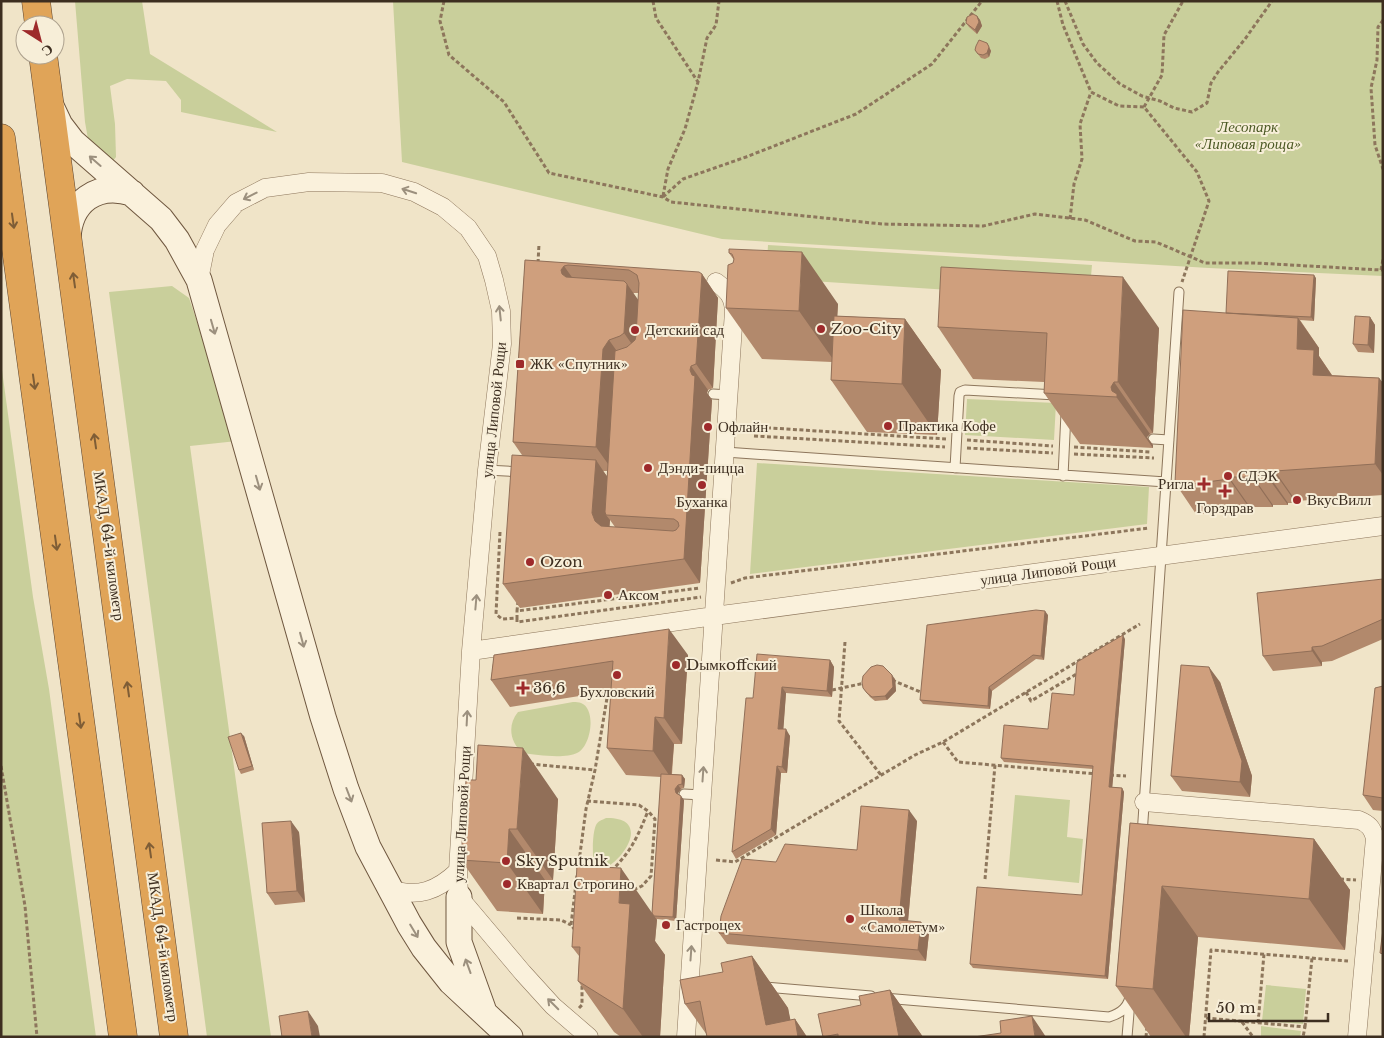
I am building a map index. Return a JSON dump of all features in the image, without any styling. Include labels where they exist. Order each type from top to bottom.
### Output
[{"type":"highway","points":[[36,1],[38,15]]},
{"type":"highway","name":"МКАД, 64-й километр","points":[[44,65],[174,1037]]},
{"type":"highway","points":[[1,138],[123,1037]]},
{"type":"street","points":[[49,103],[60,125],[73,142],[161,219],[180,245],[199,280],[323,717],[346,789],[368,847],[424,948],[451,982],[510,1037]]},
{"type":"street","name":"улица Липовой Рощи","points":[[199,280],[204,250],[217,224],[236,203],[265,188],[309,182],[382,183],[414,192],[444,207],[468,228],[487,256],[501,311],[502,344],[487,470],[471,651],[458,872],[459,897]]},
{"type":"street","points":[[68,238],[73,214],[92,195],[105,190],[118,189],[132,193]]},
{"type":"street","points":[[180,245],[186,248],[198,248],[208,243]]},
{"type":"street","points":[[686,1037],[694,982],[702,795],[725,452],[721,395],[739,309],[727,290],[711,282]]},
{"type":"street","name":"улица Липовой Рощи","points":[[471,651],[714,616],[1383,526]]},
{"type":"street","points":[[1144,802],[1359,820],[1367,824],[1375,838],[1358,1037]]},
{"type":"street","points":[[390,889],[403,894],[418,894],[432,890],[458,872]]},
{"type":"street","points":[[459,897],[459,942],[484,1012]]},
{"type":"street","points":[[459,897],[523,974],[571,1022],[589,1037]]},
{"type":"lane","points":[[1141,841],[1179,292]]},
{"type":"lane","points":[[955,468],[960,392],[965,390],[1041,394],[1060,396],[1066,400],[1063,476]]},
{"type":"lane","points":[[1153,439],[1169,440]]},
{"type":"lane","points":[[725,452],[1166,482]]},
{"type":"lane","points":[[487,470],[529,472]]},
{"type":"lane","points":[[684,794],[702,795]]},
{"type":"lane","points":[[755,987],[1109,1017],[1120,1014],[1127,1007],[1131,991],[1127,1037]]},
{"type":"path","points":[[444,1],[440,21],[450,55],[504,102],[549,173],[663,196],[671,202],[882,224],[984,226],[1034,214],[1085,220],[1134,241],[1156,242],[1204,263],[1255,263],[1382,270],[1383,259]]},
{"type":"path","points":[[653,1],[656,18],[698,82]]},
{"type":"path","points":[[663,196],[668,169],[685,129],[698,82],[707,38],[716,25],[719,1]]},
{"type":"path","points":[[663,196],[684,179],[856,114],[932,64],[982,1]]},
{"type":"path","points":[[1057,1],[1063,25],[1091,92],[1119,106],[1144,107],[1196,172],[1209,201],[1179,292]]},
{"type":"path","points":[[1065,1],[1083,44],[1097,63],[1120,84],[1142,96],[1174,108],[1192,112],[1207,103],[1211,83],[1218,72],[1245,39],[1272,1]]},
{"type":"path","points":[[1144,107],[1162,75],[1164,35],[1183,1]]},
{"type":"path","points":[[1383,20],[1378,27],[1377,60],[1371,88],[1375,145],[1383,169]]},
{"type":"path","points":[[1070,219],[1074,184],[1082,159],[1080,124],[1091,92]]},
{"type":"path","points":[[538,264],[539,244]]},
{"type":"path","points":[[852,442],[853,434]]},
{"type":"path","points":[[726,585],[745,578],[1148,528]]},
{"type":"path","points":[[500,529],[496,614],[502,619],[517,618]]},
{"type":"path","points":[[688,584],[688,590]]},
{"type":"path","points":[[517,611],[704,588]]},
{"type":"path","points":[[518,599],[517,622],[703,596]]},
{"type":"path","points":[[716,860],[735,862],[880,775],[943,742],[1140,624]]},
{"type":"path","points":[[845,642],[839,721],[880,775]]},
{"type":"path","points":[[1026,692],[1031,700],[1079,672],[1087,672]]},
{"type":"path","points":[[886,678],[924,694]]},
{"type":"path","points":[[832,690],[872,681]]},
{"type":"path","points":[[571,925],[587,801],[607,698]]},
{"type":"path","points":[[943,742],[958,762],[1098,774]]},
{"type":"path","points":[[521,763],[594,770]]},
{"type":"path","points":[[985,879],[995,765]]},
{"type":"path","points":[[1,766],[25,906],[37,1037]]},
{"type":"path","points":[[1108,775],[1126,776]]},
{"type":"path","points":[[587,801],[639,805],[655,819],[651,876],[642,886],[628,891]]},
{"type":"path","points":[[604,875],[624,859],[636,841],[648,811]]},
{"type":"path","points":[[654,833],[658,833],[659,816]]},
{"type":"path","points":[[1332,878],[1363,881]]},
{"type":"path","points":[[575,889],[582,890]]},
{"type":"path","points":[[517,918],[560,920],[571,925],[579,935]]},
{"type":"path","points":[[1204,1037],[1210,950],[1356,962]]},
{"type":"path","points":[[1258,1022],[1264,954]]},
{"type":"path","points":[[1304,1037],[1312,958]]},
{"type":"path","points":[[571,1022],[582,1005],[582,977]]},
{"type":"path","points":[[1146,1037],[1148,1018]]},
{"type":"path","points":[[1206,1018],[1305,1027]]},
{"type":"path","points":[[1241,1021],[1253,1037]]},
{"type":"green space","points":[[75,1],[142,1],[150,54],[277,132],[181,112],[181,100],[166,81],[127,79],[110,86],[115,124],[116,157],[110,165],[88,139]]},
{"type":"green space","name":"Лесопарк «Липовая роща»","points":[[393,1],[1383,1],[1383,276],[1209,268],[722,239],[402,162]]},
{"type":"green space","points":[[768,245],[1092,265],[1089,299],[766,278]]},
{"type":"green space","points":[[172,286],[189,298],[237,441],[190,446],[271,1037],[207,1037],[109,292]]},
{"type":"green space","points":[[1,363],[33,597],[49,689],[96,1037],[1,1037]]},
{"type":"green space","points":[[967,399],[1056,403],[1054,440],[965,435]]},
{"type":"green space","points":[[757,463],[1149,487],[1147,524],[750,574]]},
{"type":"green space","points":[[573,702],[581,703],[586,707],[590,720],[589,736],[586,744],[577,753],[558,756],[523,753],[515,744],[511,728],[518,712]]},
{"type":"green space","points":[[1015,795],[1070,800],[1067,837],[1083,839],[1079,883],[1008,876]]},
{"type":"green space","points":[[606,818],[620,819],[628,824],[631,831],[630,840],[626,848],[611,865],[602,870],[595,867],[593,840],[596,825]]},
{"type":"green space","points":[[1266,985],[1306,989],[1303,1024],[1262,1021]]},
{"type":"green space","points":[[1261,1026],[1301,1031],[1300,1037],[1261,1037]]},
{"type":"building","points":[[973,14],[977,16],[979,22],[975,30],[966,23],[967,17]]},
{"type":"building","points":[[979,40],[987,43],[989,47],[987,53],[983,55],[978,54],[975,50]]},
{"type":"building","points":[[729,249],[802,252],[799,311],[726,308],[728,265],[733,263],[734,259],[732,254],[729,253]]},
{"type":"building","points":[[525,260],[699,272],[702,274],[696,364],[691,366],[690,370],[692,375],[695,376],[684,559],[503,584],[512,455],[596,460],[592,513],[595,521],[601,526],[673,531],[679,526],[678,522],[674,519],[606,515],[605,512],[615,351],[627,347],[635,340],[636,336],[639,283],[637,275],[629,270],[568,265],[564,266],[561,270],[562,274],[566,277],[624,281],[627,284],[624,333],[609,340],[603,349],[596,447],[513,442]]},
{"type":"building","points":[[941,267],[1123,277],[1118,382],[1114,382],[1111,387],[1112,391],[1117,394],[1117,397],[1044,393],[1047,333],[938,327]]},
{"type":"building","points":[[1228,271],[1314,275],[1311,317],[1226,313]]},
{"type":"building","points":[[1183,310],[1298,318],[1297,349],[1314,350],[1313,375],[1379,378],[1375,464],[1275,471],[1275,473],[1267,473],[1266,475],[1229,477],[1229,479],[1192,484],[1175,483]]},
{"type":"building","points":[[834,316],[905,319],[902,384],[831,380]]},
{"type":"building","points":[[1355,316],[1370,317],[1368,345],[1353,344]]},
{"type":"building","points":[[1383,579],[1383,619],[1322,646],[1312,647],[1312,651],[1263,656],[1257,593]]},
{"type":"building","points":[[1036,610],[1045,611],[1041,656],[1033,655],[989,687],[988,706],[920,700],[927,625]]},
{"type":"building","points":[[669,629],[664,718],[655,717],[653,751],[607,748],[613,661],[491,680],[494,655]]},
{"type":"building","points":[[1123,635],[1109,787],[1122,788],[1105,976],[970,964],[977,887],[1082,895],[1093,766],[1001,758],[1004,725],[1048,729],[1052,693],[1074,695],[1077,662]]},
{"type":"building","points":[[757,654],[830,660],[827,691],[782,687],[778,729],[786,729],[782,767],[777,766],[771,829],[732,852],[746,698],[753,698]]},
{"type":"building","points":[[1181,665],[1209,667],[1242,761],[1240,782],[1171,776]]},
{"type":"building","points":[[883,666],[892,675],[893,687],[885,696],[872,697],[863,688],[862,682],[863,676],[871,667]]},
{"type":"building","points":[[1383,686],[1383,798],[1363,795],[1375,688]]},
{"type":"building","points":[[241,733],[252,766],[239,770],[228,737]]},
{"type":"building","points":[[478,745],[523,748],[517,829],[509,829],[507,863],[461,860],[466,780],[476,780]]},
{"type":"building","points":[[661,774],[682,775],[682,784],[678,785],[675,789],[676,793],[681,796],[673,917],[654,916],[652,913]]},
{"type":"building","points":[[861,806],[909,810],[899,920],[921,922],[918,950],[719,933],[721,916],[742,859],[776,862],[785,844],[857,850]]},
{"type":"building","points":[[291,821],[297,891],[267,893],[262,823]]},
{"type":"building","points":[[1130,823],[1314,839],[1309,899],[1162,886],[1153,989],[1116,986]]},
{"type":"building","points":[[577,866],[621,868],[619,903],[630,904],[623,1009],[578,981],[580,947],[572,947]]},
{"type":"building","points":[[1383,929],[1383,954],[1380,953]]},
{"type":"building","points":[[752,956],[766,1025],[795,1019],[798,1037],[707,1037],[700,1001],[685,1004],[680,980],[723,972],[721,963]]},
{"type":"building","points":[[890,990],[899,1037],[838,1037],[838,1034],[823,1037],[818,1014],[861,1005],[859,996]]},
{"type":"building","points":[[308,1011],[312,1037],[282,1037],[279,1016]]},
{"type":"building","points":[[1032,1016],[1035,1037],[974,1037],[1001,1033],[1000,1021]]},
{"type":"place","name":"Zoo-City","points":[[821,329]]},
{"type":"place","name":"Детский сад","points":[[635,330]]},
{"type":"place","name":"ЖК «Спутник»","points":[[520,364]]},
{"type":"place","name":"Практика Кофе","points":[[888,426]]},
{"type":"place","name":"Офлайн","points":[[708,427]]},
{"type":"place","name":"Дэнди-пицца","points":[[648,468]]},
{"type":"place","name":"СДЭК","points":[[1228,476]]},
{"type":"place","name":"Ригла","points":[[1204,484]]},
{"type":"place","name":"Буханка","points":[[702,485]]},
{"type":"place","name":"Горздрав","points":[[1225,491]]},
{"type":"place","name":"ВкусВилл","points":[[1297,500]]},
{"type":"place","name":"Ozon","points":[[530,562]]},
{"type":"place","name":"Аксом","points":[[608,595]]},
{"type":"place","name":"Dымкoffский","points":[[676,665]]},
{"type":"place","name":"Бухловский","points":[[617,675]]},
{"type":"place","name":"36,6","points":[[523,688]]},
{"type":"place","name":"Sky Sputnik","points":[[506,861]]},
{"type":"place","name":"Квартал Строгино","points":[[507,884]]},
{"type":"place","name":"Школа «Самолетум»","points":[[850,919]]},
{"type":"place","name":"Гастроцех","points":[[666,925]]}]
